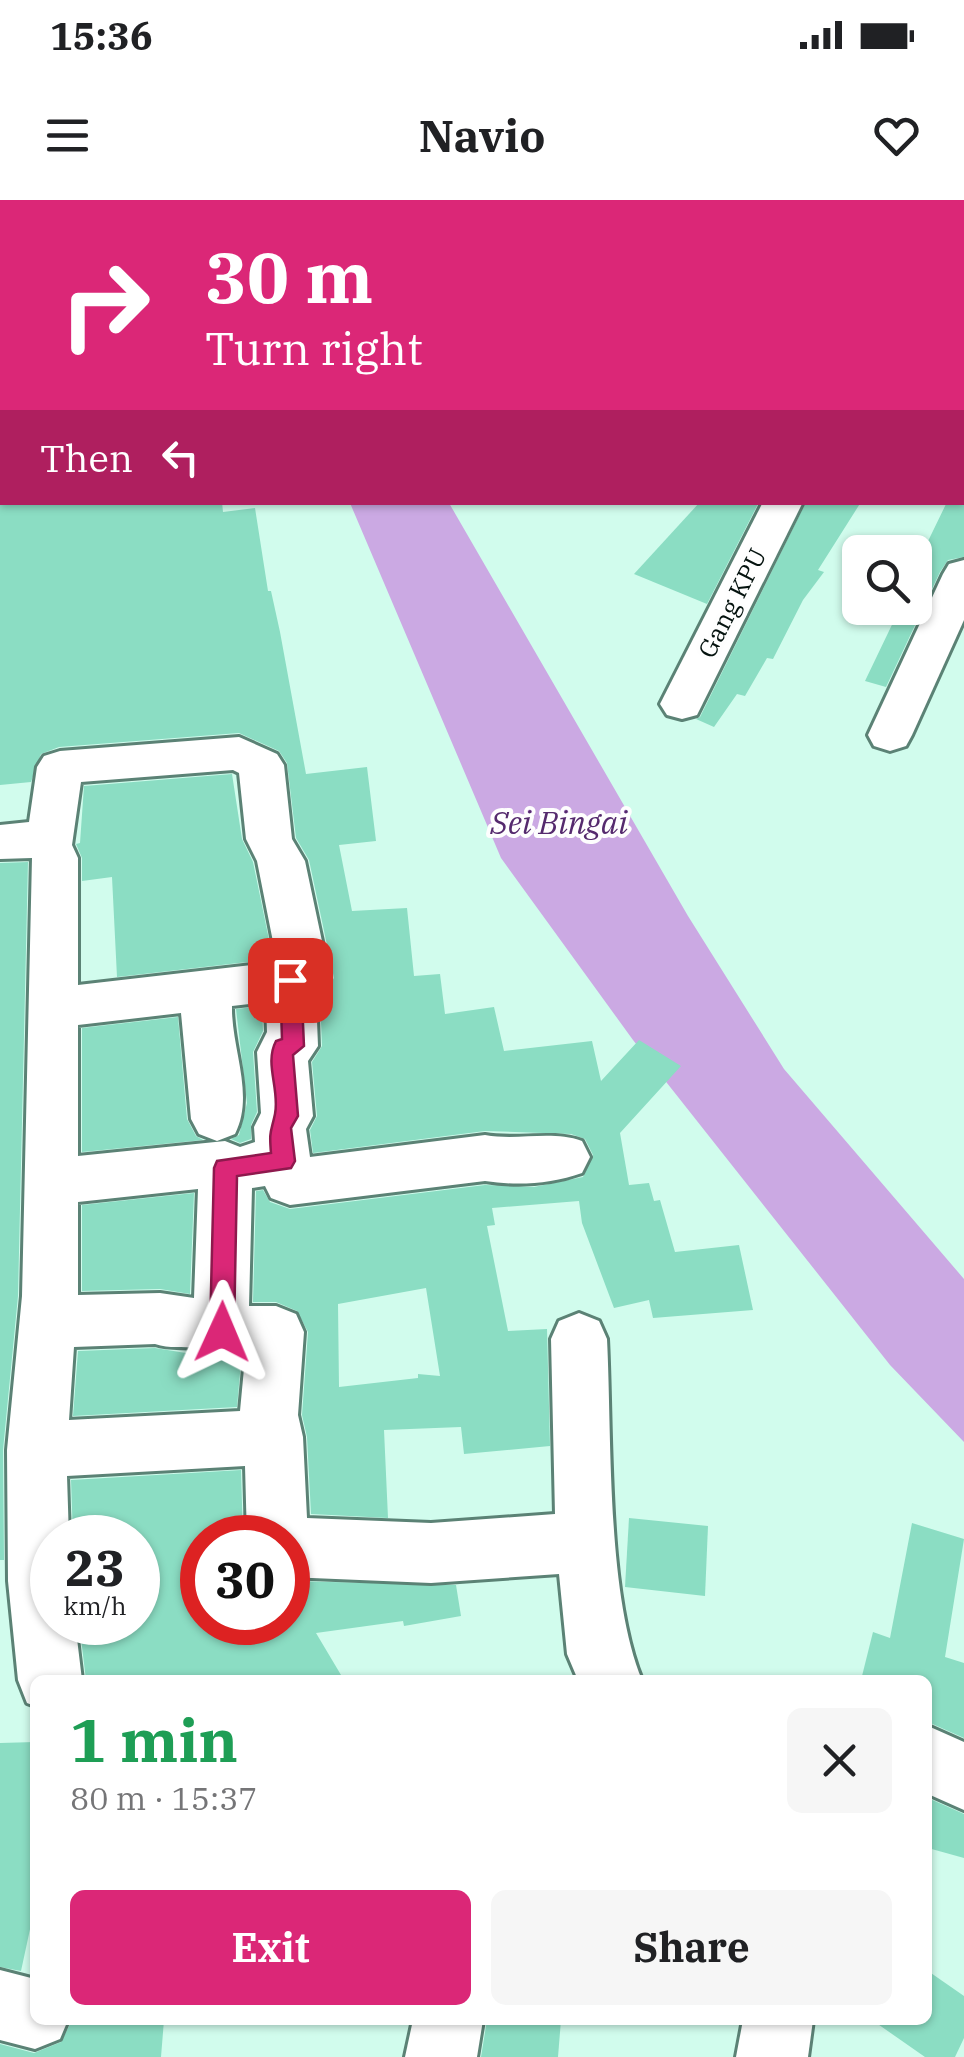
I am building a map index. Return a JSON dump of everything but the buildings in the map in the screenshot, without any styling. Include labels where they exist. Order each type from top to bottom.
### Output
[{"type":"street","name":"Gang KPU","points":[[682,704],[782,505]]},
{"type":"street","points":[[890,735],[964,574]]},
{"type":"street","points":[[48,1675],[19,1583],[37,1450],[30,1360],[52,1182],[53,1007],[55,858],[25,843],[60,767],[239,753],[261,765],[270,840],[281,862],[305,979],[126,1002],[53,1007]]},
{"type":"street","points":[[290,980],[293,1046],[284,1047],[282,1052],[287,1116],[280,1127],[283,1161],[290,1182],[484,1158],[510,1162],[563,1157]]},
{"type":"street","points":[[207,989],[206,1033],[215,1070],[226,1240],[220,1322],[222,1332],[276,1332],[269,1415],[276,1515]]},
{"type":"street","points":[[221,1143],[283,1161]]},
{"type":"street","points":[[52,1182],[225,1164],[221,1143]]},
{"type":"street","points":[[30,1360],[160,1318],[168,1323],[220,1322]]},
{"type":"street","points":[[579,1339],[586,1542],[599,1654],[608,1675]]},
{"type":"street","points":[[37,1450],[272,1436]]},
{"type":"street","points":[[310,1548],[432,1553],[586,1542]]},
{"type":"street","points":[[932,1761],[964,1777]]},
{"type":"street","points":[[0,2006],[30,2013]]},
{"type":"street","points":[[441,2057],[447,2025]]},
{"type":"street","points":[[772,2057],[777,2025]]},
{"type":"water","name":"Sei Bingai","points":[[351,505],[450,505],[688,916],[784,1069],[964,1279],[964,1442],[890,1365],[633,1040],[501,858]]},
{"type":"route","points":[[222,1332],[226,1168],[283,1161],[280,1127],[287,1116],[282,1052],[284,1047],[293,1046],[290,980]]}]
